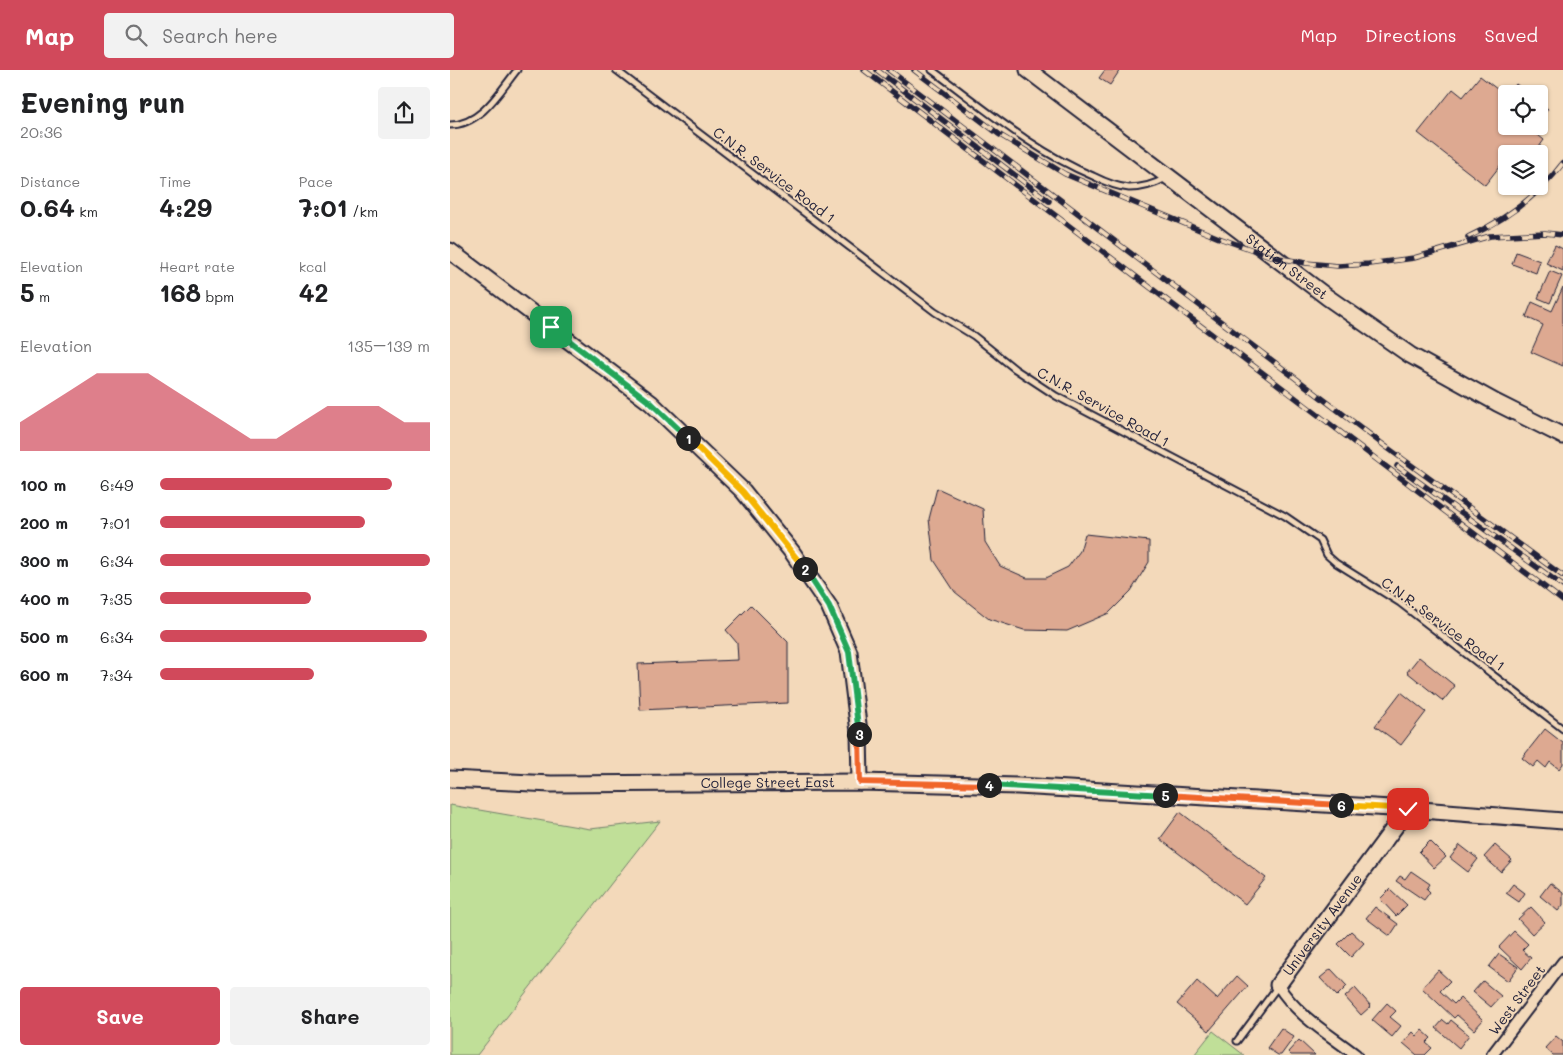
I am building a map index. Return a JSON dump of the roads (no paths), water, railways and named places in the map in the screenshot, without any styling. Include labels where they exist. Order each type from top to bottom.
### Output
[{"type":"main road","name":"Station Street","points":[[1028,70],[1327,297],[1410,354],[1497,403],[1563,436]]},
{"type":"main road","points":[[450,251],[651,403],[743,492],[792,552],[829,606],[849,652],[859,732],[860,782]]},
{"type":"main road","name":"College Street East","points":[[450,779],[550,784],[860,782],[1018,786],[1408,809],[1563,821]]},
{"type":"main road","name":"University Avenue","points":[[1278,985],[1408,809]]},
{"type":"street","name":"West Street","points":[[1492,1055],[1563,962]]},
{"type":"street","points":[[1278,985],[1286,999],[1302,1014],[1356,1055]]},
{"type":"lane","points":[[450,124],[457,125],[475,117],[517,70]]},
{"type":"lane","name":"C.N.R. Service Road 1","points":[[616,70],[935,312],[991,348],[1015,370],[1090,415],[1286,516],[1320,540],[1327,555],[1336,563],[1400,603],[1563,729]]},
{"type":"lane","points":[[932,70],[1054,158],[1080,170],[1129,188],[1154,184],[1169,177]]},
{"type":"lane","name":"University Avenue","points":[[1237,1041],[1278,985]]},
{"type":"railway","points":[[864,70],[1563,601]]},
{"type":"railway","points":[[877,70],[1049,201]]},
{"type":"railway","points":[[889,70],[1385,446],[1563,576]]},
{"type":"railway","points":[[914,70],[1000,135],[1065,174],[1219,238],[1273,257],[1338,266],[1369,264],[1414,258],[1490,236],[1545,233],[1563,235]]},
{"type":"railway","points":[[1468,237],[1495,223],[1520,206],[1543,186],[1563,163]]},
{"type":"railway","points":[[1397,466],[1563,586]]}]
